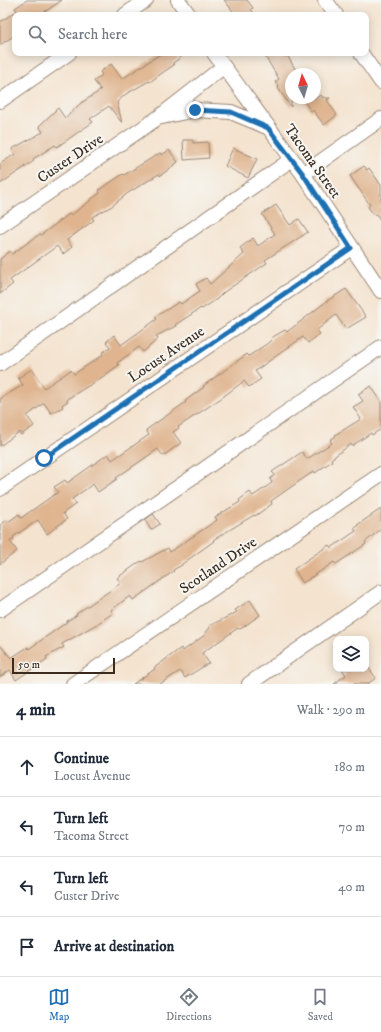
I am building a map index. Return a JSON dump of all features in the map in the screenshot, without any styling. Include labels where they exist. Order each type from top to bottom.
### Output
[{"type":"street","points":[[129,12],[146,0]]},
{"type":"street","points":[[178,0],[187,12]]},
{"type":"street","points":[[325,0],[334,12]]},
{"type":"street","points":[[0,101],[65,56]]},
{"type":"street","name":"Tacoma Street","points":[[216,56],[303,174],[381,291]]},
{"type":"street","points":[[364,56],[381,82]]},
{"type":"street","name":"Custer Drive","points":[[0,226],[159,117],[223,67]]},
{"type":"street","name":"Custer Drive","points":[[159,117],[195,110],[231,112],[268,128]]},
{"type":"street","points":[[303,174],[381,119]]},
{"type":"street","points":[[0,364],[292,159]]},
{"type":"street","name":"Locust Avenue","points":[[0,489],[351,248]]},
{"type":"street","points":[[0,610],[381,347]]},
{"type":"street","name":"Scotland Drive","points":[[74,684],[381,474]]},
{"type":"street","points":[[249,684],[381,592]]},
{"type":"building","points":[[27,0],[62,0],[44,12],[18,12],[15,8]]},
{"type":"building","points":[[224,0],[247,0],[253,8],[251,9],[253,12],[234,12]]},
{"type":"building","points":[[12,14],[12,37],[0,45],[0,22]]},
{"type":"building","points":[[157,56],[183,56],[173,63],[174,65],[150,82],[149,81],[126,94],[117,102],[122,123],[109,106],[90,119],[93,122],[57,147],[55,145],[33,159],[34,161],[0,184],[0,164],[15,154],[12,149],[43,132],[39,126],[58,108],[65,118],[81,103],[101,90],[94,81],[102,75],[100,72],[111,64],[122,79]]},
{"type":"building","points":[[265,56],[288,56],[295,68],[285,68],[285,98],[275,82],[279,79]]},
{"type":"building","points":[[321,95],[323,98],[330,98],[327,100],[337,115],[324,125],[313,110],[311,111],[306,104],[321,104]]},
{"type":"building","points":[[183,140],[193,140],[193,143],[208,142],[209,158],[184,160]]},
{"type":"building","points":[[233,148],[257,159],[248,178],[225,166]]},
{"type":"building","points":[[169,150],[178,162],[160,176],[159,174],[128,193],[112,206],[92,217],[94,220],[67,240],[72,247],[63,254],[57,246],[10,280],[13,284],[0,294],[0,259],[10,251],[12,254],[69,214],[71,215],[100,193],[99,190],[123,174],[124,175],[160,153],[162,155]]},
{"type":"building","points":[[364,166],[367,170],[369,168],[381,185],[381,221],[368,207],[370,205],[350,176]]},
{"type":"building","points":[[276,205],[290,225],[299,219],[308,232],[265,260],[267,263],[224,292],[217,299],[175,325],[176,326],[156,336],[158,339],[143,352],[139,347],[117,363],[119,365],[67,399],[68,401],[62,405],[63,407],[51,413],[44,403],[27,416],[34,426],[21,435],[19,432],[0,446],[0,399],[23,385],[18,378],[32,369],[44,388],[71,370],[74,374],[103,355],[102,353],[110,347],[106,342],[114,335],[121,345],[157,319],[155,317],[179,302],[181,304],[200,291],[196,284],[206,278],[210,284],[244,254],[240,248],[253,238],[258,246],[275,234],[262,214]]},
{"type":"building","points":[[346,289],[366,317],[346,329],[336,315],[317,330],[320,334],[308,343],[303,337],[255,371],[261,379],[249,387],[244,381],[178,427],[179,428],[173,432],[181,443],[163,456],[158,449],[98,492],[93,484],[72,499],[76,504],[63,513],[67,519],[47,534],[38,520],[13,537],[14,539],[10,541],[17,551],[0,564],[0,525],[7,520],[8,522],[19,514],[21,518],[58,492],[54,487],[65,480],[67,483],[108,454],[112,460],[149,435],[146,430],[186,402],[185,401],[204,387],[203,386],[247,354],[249,356],[268,343],[272,339],[271,338],[285,330],[287,332],[327,301]]},
{"type":"building","points":[[371,386],[381,401],[381,429],[372,435],[371,433],[352,446],[351,444],[331,459],[332,461],[315,473],[314,471],[271,501],[272,504],[255,516],[254,515],[213,540],[214,541],[133,600],[130,596],[111,610],[113,613],[62,644],[64,647],[46,657],[47,659],[16,680],[10,670],[0,677],[0,645],[11,658],[28,647],[29,649],[121,583],[117,578],[141,561],[142,562],[168,548],[170,552],[217,520],[215,517],[240,502],[239,500],[250,492],[253,496],[272,483],[270,479],[275,475],[272,472],[302,452],[307,459],[332,443],[330,440],[336,436],[335,435],[361,419],[353,407],[363,401],[358,394]]},
{"type":"building","points":[[381,509],[381,529],[365,542],[366,544],[336,564],[334,562],[303,583],[294,569],[329,545],[331,548],[356,531],[354,528],[358,526],[357,525]]},
{"type":"building","points":[[153,514],[160,524],[151,530],[145,520]]},
{"type":"building","points":[[250,600],[260,615],[202,653],[209,663],[185,678],[180,671],[160,684],[133,684],[181,648],[183,651],[206,634],[205,632],[210,628],[209,626],[237,612],[235,610]]},
{"type":"building","points":[[369,668],[376,678],[367,684],[334,684],[346,675],[344,672],[369,672]]},
{"type":"route","points":[[44,458],[351,248],[303,174],[268,128],[231,112],[195,110]]}]
